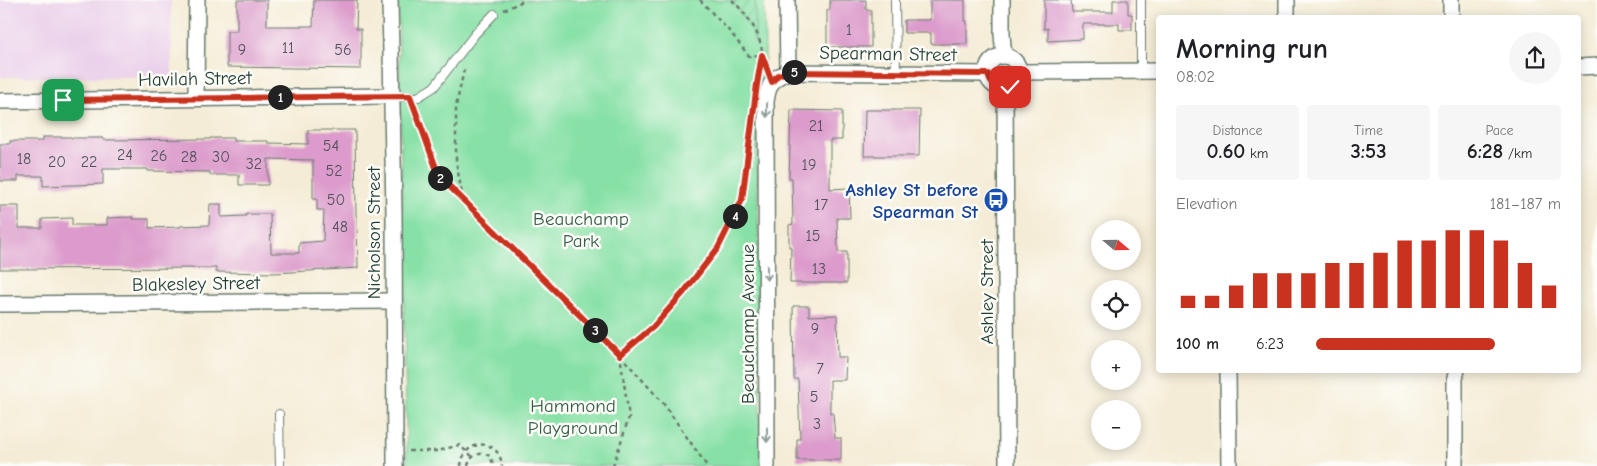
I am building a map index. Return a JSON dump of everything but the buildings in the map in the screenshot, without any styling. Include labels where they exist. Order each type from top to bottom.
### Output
[{"type":"street","points":[[196,98],[197,0]]},
{"type":"street","name":"Nicholson Street","points":[[390,0],[394,219],[395,459]]},
{"type":"street","points":[[764,83],[788,72],[788,0]]},
{"type":"street","points":[[1002,0],[1004,56]]},
{"type":"street","points":[[1287,0],[1287,15]]},
{"type":"street","points":[[1451,0],[1451,15]]},
{"type":"street","points":[[1004,56],[1015,62],[1020,72],[1016,82],[1010,87],[1001,88],[990,82],[988,69],[992,61],[1004,56]]},
{"type":"street","points":[[1581,66],[1597,66]]},
{"type":"street","points":[[1020,72],[1156,71]]},
{"type":"street","name":"Spearman Street","points":[[788,72],[988,74]]},
{"type":"street","name":"Beauchamp Avenue","points":[[764,83],[768,91],[766,102],[767,466]]},
{"type":"street","name":"Ashley Street","points":[[1005,88],[1007,466]]},
{"type":"street","name":"Havilah Street","points":[[0,101],[391,96]]},
{"type":"street","name":"Blakesley Street","points":[[0,304],[393,301]]},
{"type":"street","points":[[1228,373],[1229,466]]},
{"type":"street","points":[[1455,466],[1456,373]]},
{"type":"lane","points":[[895,0],[896,73]]},
{"type":"lane","points":[[1141,0],[1141,71]]},
{"type":"lane","points":[[391,96],[423,95],[434,87],[475,34],[494,14]]},
{"type":"lane","points":[[279,414],[280,466]]},
{"type":"path","points":[[494,14],[525,0]]},
{"type":"path","points":[[700,0],[731,33],[749,56],[762,55]]},
{"type":"path","points":[[732,0],[741,9],[758,36],[762,55],[764,83]]},
{"type":"path","points":[[460,54],[464,70],[456,106],[456,162],[463,200]]},
{"type":"path","points":[[762,55],[764,83]]},
{"type":"path","points":[[410,96],[439,176],[620,355],[663,403],[707,466]]},
{"type":"path","points":[[620,355],[653,327],[684,292],[718,248],[742,200],[750,137]]},
{"type":"path","points":[[613,466],[629,417],[620,355]]},
{"type":"path","points":[[461,466],[461,460],[466,451],[481,444],[494,448],[502,459],[502,466]]},
{"type":"path","points":[[395,459],[459,445],[473,457]]},
{"type":"path","points":[[468,466],[473,457],[478,454],[486,454],[492,459],[494,466]]},
{"type":"shaded area","points":[[0,0],[171,0],[172,77],[0,77]]},
{"type":"green space","name":"Beauchamp Park","points":[[398,0],[764,0],[765,53],[757,123],[761,466],[407,466]]},
{"type":"green space","points":[[732,0],[755,0],[755,43],[752,31]]},
{"type":"place","name":"Ashley St before Spearman St","points":[[996,200]]},
{"type":"route","points":[[63,100],[410,96],[439,176],[620,355],[653,327],[684,292],[718,248],[742,200],[762,55],[772,82],[778,75],[788,72],[988,74],[988,78],[993,85],[1001,88],[1010,87]]},
{"type":"park label","name":"Hammond Playground","points":[[573,416]]}]
